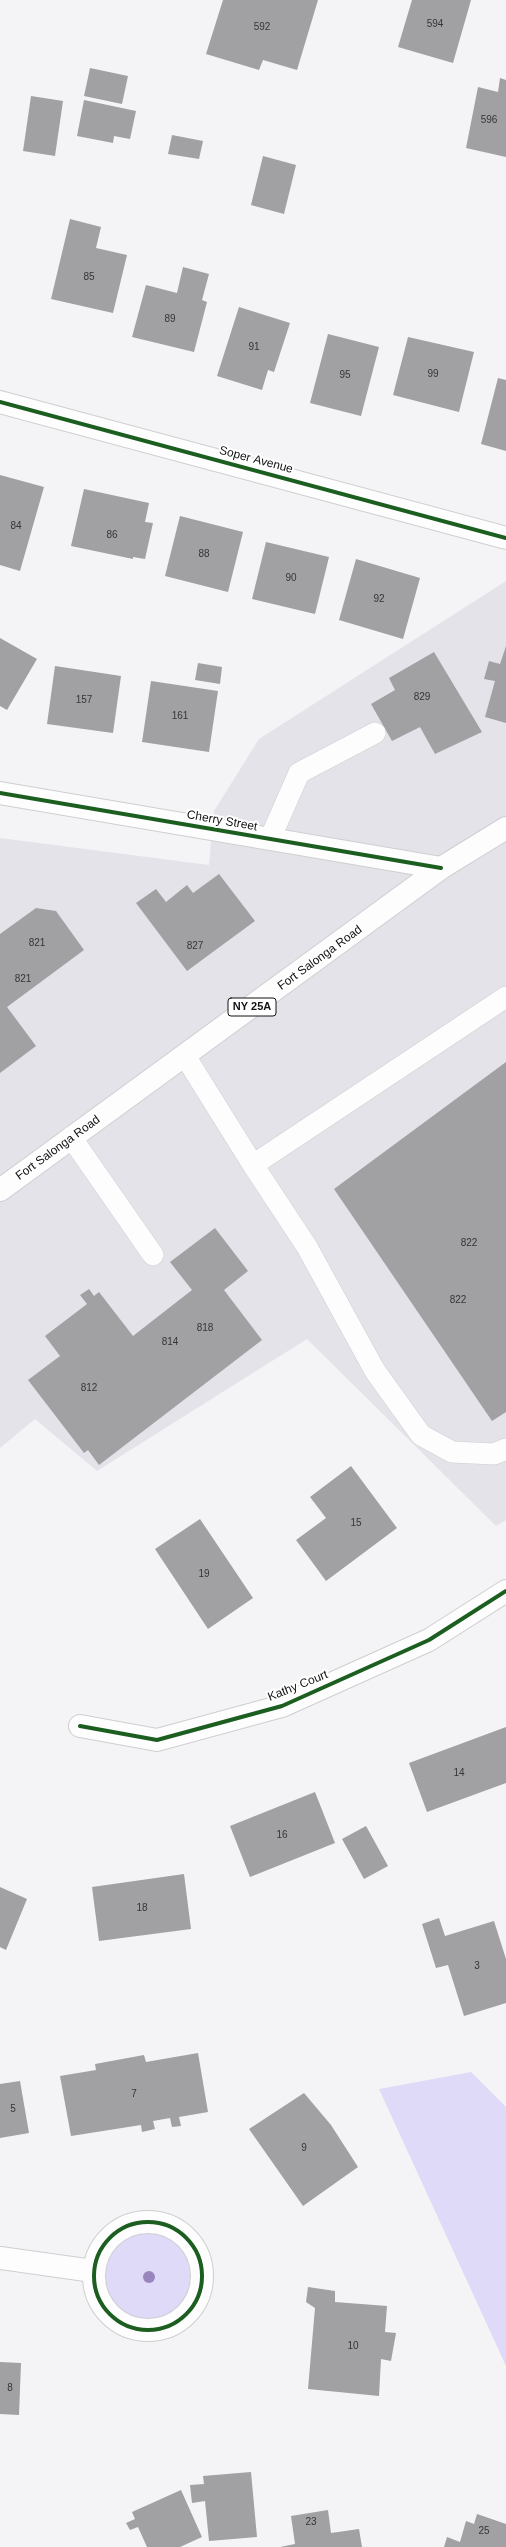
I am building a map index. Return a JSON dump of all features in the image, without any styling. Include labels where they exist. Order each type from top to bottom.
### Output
[{"type":"street","name":"Soper Avenue","points":[[0,402],[506,538]]},
{"type":"street","name":"Cherry Street","points":[[0,793],[441,868]]},
{"type":"street","name":"Fort Salonga Road","points":[[0,1190],[441,868],[506,828]]},
{"type":"street","name":"Kathy Court","points":[[80,1726],[157,1740],[282,1706],[429,1640],[506,1591]]},
{"type":"street","points":[[143,2222],[155,2223],[179,2232],[192,2244],[200,2262],[202,2281],[198,2297],[189,2312],[170,2325],[160,2329],[143,2330],[126,2326],[112,2317],[104,2308],[95,2288],[93,2271],[98,2253],[109,2238],[124,2227],[143,2222]]},
{"type":"street","points":[[0,2258],[93,2271]]},
{"type":"lane","points":[[270,839],[299,773],[375,733]]},
{"type":"lane","points":[[253,1165],[506,997]]},
{"type":"lane","points":[[185,1056],[253,1165],[307,1247],[375,1371],[421,1436],[452,1452],[494,1454],[506,1449]]},
{"type":"lane","points":[[72,1138],[153,1255]]},
{"type":"shaded area","points":[[506,581],[506,1520],[496,1526],[307,1339],[97,1471],[35,1419],[0,1448],[0,838],[209,865],[214,811],[259,739]]},
{"type":"shaded area","points":[[471,2072],[506,2107],[506,2366],[379,2089]]},
{"type":"shaded area","points":[[148,2231],[165,2234],[173,2238],[185,2250],[189,2258],[192,2275],[189,2292],[185,2300],[173,2312],[165,2316],[148,2319],[131,2316],[123,2312],[111,2300],[107,2292],[104,2275],[107,2258],[111,2250],[123,2238],[131,2234]]},
{"type":"building","points":[[223,0],[318,0],[297,70],[263,60],[259,70],[206,54]]},
{"type":"building","points":[[412,0],[471,0],[453,63],[398,47]]},
{"type":"building","points":[[90,68],[128,76],[122,104],[84,96]]},
{"type":"building","points":[[500,78],[506,80],[506,157],[466,148],[478,87],[498,92]]},
{"type":"building","points":[[31,96],[63,101],[55,156],[23,151]]},
{"type":"building","points":[[84,100],[136,111],[130,139],[114,136],[113,143],[77,136]]},
{"type":"building","points":[[172,135],[203,141],[199,159],[168,154]]},
{"type":"building","points":[[263,156],[296,165],[284,214],[251,205]]},
{"type":"building","points":[[70,219],[101,227],[96,248],[127,255],[113,313],[51,299]]},
{"type":"building","points":[[183,267],[209,274],[202,300],[207,302],[194,352],[132,337],[146,285],[177,293]]},
{"type":"building","points":[[239,307],[290,323],[274,372],[268,370],[262,390],[217,376]]},
{"type":"building","points":[[328,334],[379,347],[361,416],[310,403]]},
{"type":"building","points":[[408,337],[474,352],[459,412],[393,395]]},
{"type":"building","points":[[498,378],[506,380],[506,451],[481,444]]},
{"type":"building","points":[[0,475],[44,487],[20,571],[0,565]]},
{"type":"building","points":[[84,489],[149,503],[145,522],[153,523],[145,559],[133,557],[133,559],[71,546]]},
{"type":"building","points":[[180,516],[243,532],[228,592],[165,576]]},
{"type":"building","points":[[266,542],[329,557],[315,614],[252,599]]},
{"type":"building","points":[[356,559],[420,578],[403,639],[339,620]]},
{"type":"building","points":[[0,638],[37,659],[7,710],[0,706]]},
{"type":"building","points":[[506,646],[506,723],[485,717],[495,681],[484,679],[489,661],[500,664]]},
{"type":"building","points":[[434,652],[482,732],[435,754],[420,727],[392,741],[371,704],[395,690],[389,678]]},
{"type":"building","points":[[198,663],[222,667],[220,684],[195,680]]},
{"type":"building","points":[[55,666],[121,676],[113,733],[47,724]]},
{"type":"building","points":[[151,681],[218,691],[209,752],[142,742]]},
{"type":"building","points":[[219,874],[255,921],[187,971],[136,903],[156,889],[166,902],[187,885],[193,893]]},
{"type":"building","points":[[36,908],[56,911],[84,950],[7,1007],[36,1046],[0,1073],[0,934]]},
{"type":"building","points":[[506,1062],[506,1412],[492,1421],[334,1189]]},
{"type":"building","points":[[215,1228],[248,1271],[224,1290],[262,1340],[99,1465],[88,1450],[84,1453],[28,1380],[60,1356],[45,1336],[87,1304],[80,1295],[89,1289],[94,1296],[99,1292],[133,1336],[192,1290],[170,1262]]},
{"type":"building","points":[[351,1466],[397,1528],[326,1581],[296,1540],[326,1518],[310,1497]]},
{"type":"building","points":[[200,1519],[253,1598],[208,1629],[155,1549]]},
{"type":"building","points":[[506,1727],[506,1783],[427,1812],[409,1763]]},
{"type":"building","points":[[315,1792],[335,1843],[250,1877],[230,1826]]},
{"type":"building","points":[[366,1826],[388,1866],[364,1879],[342,1839]]},
{"type":"building","points":[[184,1874],[191,1929],[99,1941],[92,1887]]},
{"type":"building","points":[[0,1887],[27,1899],[6,1950],[0,1947]]},
{"type":"building","points":[[439,1918],[445,1936],[494,1921],[506,1959],[506,2003],[464,2016],[448,1965],[436,1968],[422,1924]]},
{"type":"building","points":[[198,2053],[208,2112],[179,2117],[181,2126],[172,2127],[170,2118],[153,2121],[155,2129],[142,2132],[141,2125],[71,2136],[60,2076],[96,2070],[95,2064],[144,2055],[146,2062]]},
{"type":"building","points":[[20,2081],[29,2133],[0,2138],[0,2084]]},
{"type":"building","points":[[304,2093],[331,2125],[358,2167],[303,2206],[249,2129]]},
{"type":"building","points":[[308,2287],[335,2291],[335,2302],[387,2306],[385,2332],[396,2333],[391,2361],[381,2359],[379,2396],[308,2389],[315,2308],[306,2302]]},
{"type":"building","points":[[0,2362],[21,2363],[19,2415],[0,2414]]},
{"type":"building","points":[[251,2472],[257,2537],[209,2541],[205,2501],[192,2503],[190,2485],[204,2484],[203,2476]]},
{"type":"building","points":[[181,2490],[202,2537],[180,2547],[147,2547],[138,2527],[130,2530],[126,2523],[135,2519],[132,2512]]},
{"type":"building","points":[[328,2510],[331,2533],[359,2529],[362,2547],[280,2547],[295,2544],[291,2516]]},
{"type":"building","points":[[477,2514],[506,2524],[506,2547],[444,2547],[447,2537],[460,2542],[466,2521],[474,2524]]},
{"type":"cycle path","points":[[0,402],[506,538]]},
{"type":"cycle path","points":[[0,793],[441,868]]},
{"type":"cycle path","points":[[80,1726],[157,1740],[282,1706],[429,1640],[506,1591]]},
{"type":"cycle path","points":[[148,2222],[169,2226],[186,2238],[198,2255],[202,2276],[198,2297],[186,2314],[169,2326],[148,2330],[127,2326],[110,2314],[98,2297],[94,2276],[98,2255],[110,2238],[127,2226],[148,2222]]}]
